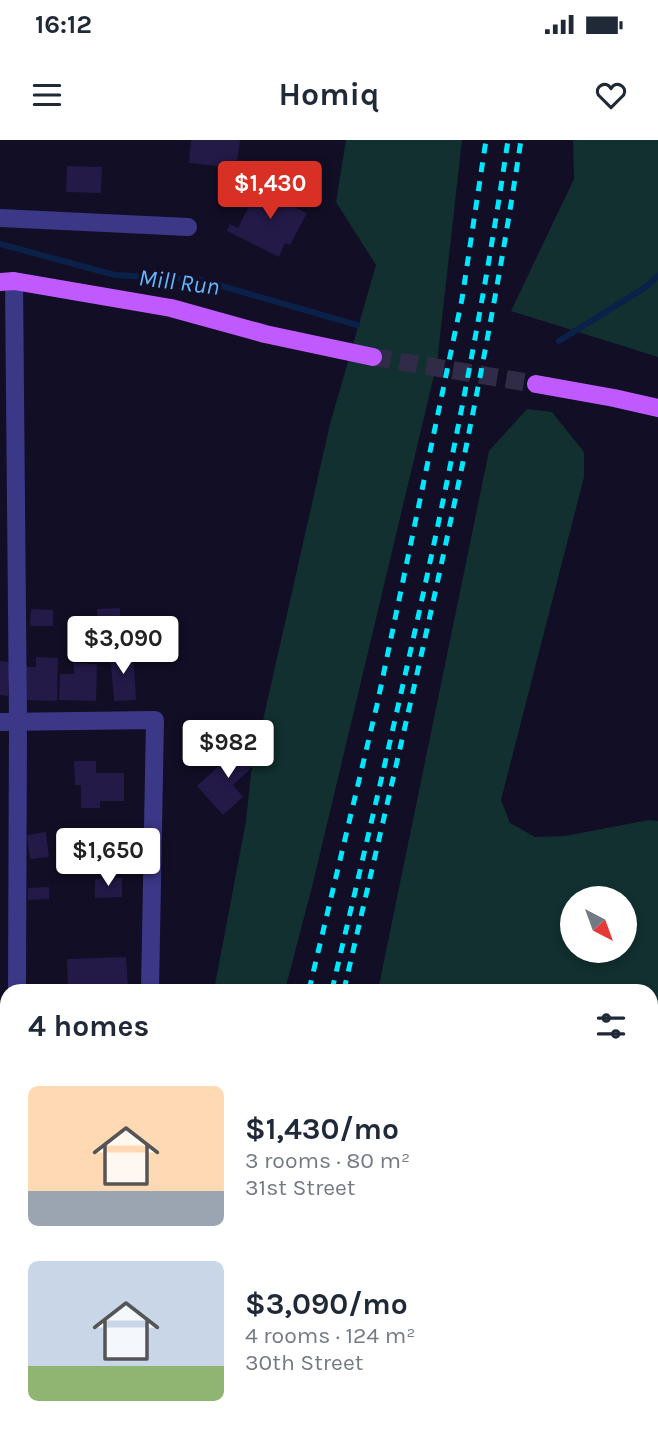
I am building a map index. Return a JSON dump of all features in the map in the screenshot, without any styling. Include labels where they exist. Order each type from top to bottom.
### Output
[{"type":"main road","points":[[7,282],[171,308],[265,334],[373,356]]},
{"type":"main road","points":[[536,384],[658,408]]},
{"type":"street","points":[[0,218],[188,227]]},
{"type":"street","points":[[7,282],[9,722],[17,984]]},
{"type":"street","points":[[9,722],[155,720],[150,984]]},
{"type":"green space","points":[[346,140],[462,140],[437,363],[287,984],[215,984],[246,821],[251,773],[330,424],[376,265],[336,202]]},
{"type":"green space","points":[[573,140],[658,140],[658,357],[511,311],[574,179]]},
{"type":"green space","points":[[527,409],[552,412],[584,452],[584,477],[501,800],[510,823],[535,837],[565,836],[649,820],[658,821],[658,984],[379,984],[489,451]]},
{"type":"building","points":[[191,140],[240,140],[236,168],[189,163]]},
{"type":"building","points":[[67,166],[102,167],[101,193],[66,192]]},
{"type":"building","points":[[279,183],[291,189],[284,202],[307,213],[290,245],[285,243],[279,257],[227,231],[230,224],[238,228],[258,188],[272,196]]},
{"type":"building","points":[[120,608],[120,629],[98,630],[97,609]]},
{"type":"building","points":[[31,609],[53,610],[53,626],[30,626]]},
{"type":"building","points":[[133,651],[136,700],[114,701],[110,652]]},
{"type":"building","points":[[36,657],[58,658],[57,701],[25,700],[26,667],[36,667]]},
{"type":"building","points":[[0,661],[10,662],[8,696],[0,695]]},
{"type":"building","points":[[74,663],[97,664],[96,701],[59,700],[60,674],[74,674]]},
{"type":"building","points":[[243,744],[259,761],[233,785],[243,797],[223,815],[197,786]]},
{"type":"building","points":[[74,761],[96,761],[96,773],[124,773],[124,801],[100,801],[100,808],[81,808],[81,785],[75,785]]},
{"type":"building","points":[[46,832],[49,857],[30,859],[27,835]]},
{"type":"building","points":[[122,878],[122,897],[95,898],[95,879]]},
{"type":"building","points":[[49,887],[49,899],[28,900],[28,888]]},
{"type":"building","points":[[126,957],[128,984],[68,984],[67,959]]},
{"type":"waterway","name":"Mill Run","points":[[0,244],[115,275],[201,280],[357,325]]},
{"type":"waterway","name":"Mill Run","points":[[559,341],[646,287],[658,276]]},
{"type":"tunnel","points":[[373,357],[536,384]]},
{"type":"railway","points":[[310,984],[377,705],[462,299],[486,140]]},
{"type":"railway","points":[[333,984],[406,673],[451,461],[508,140]]},
{"type":"railway","points":[[345,984],[441,567],[484,354],[521,140]]}]
